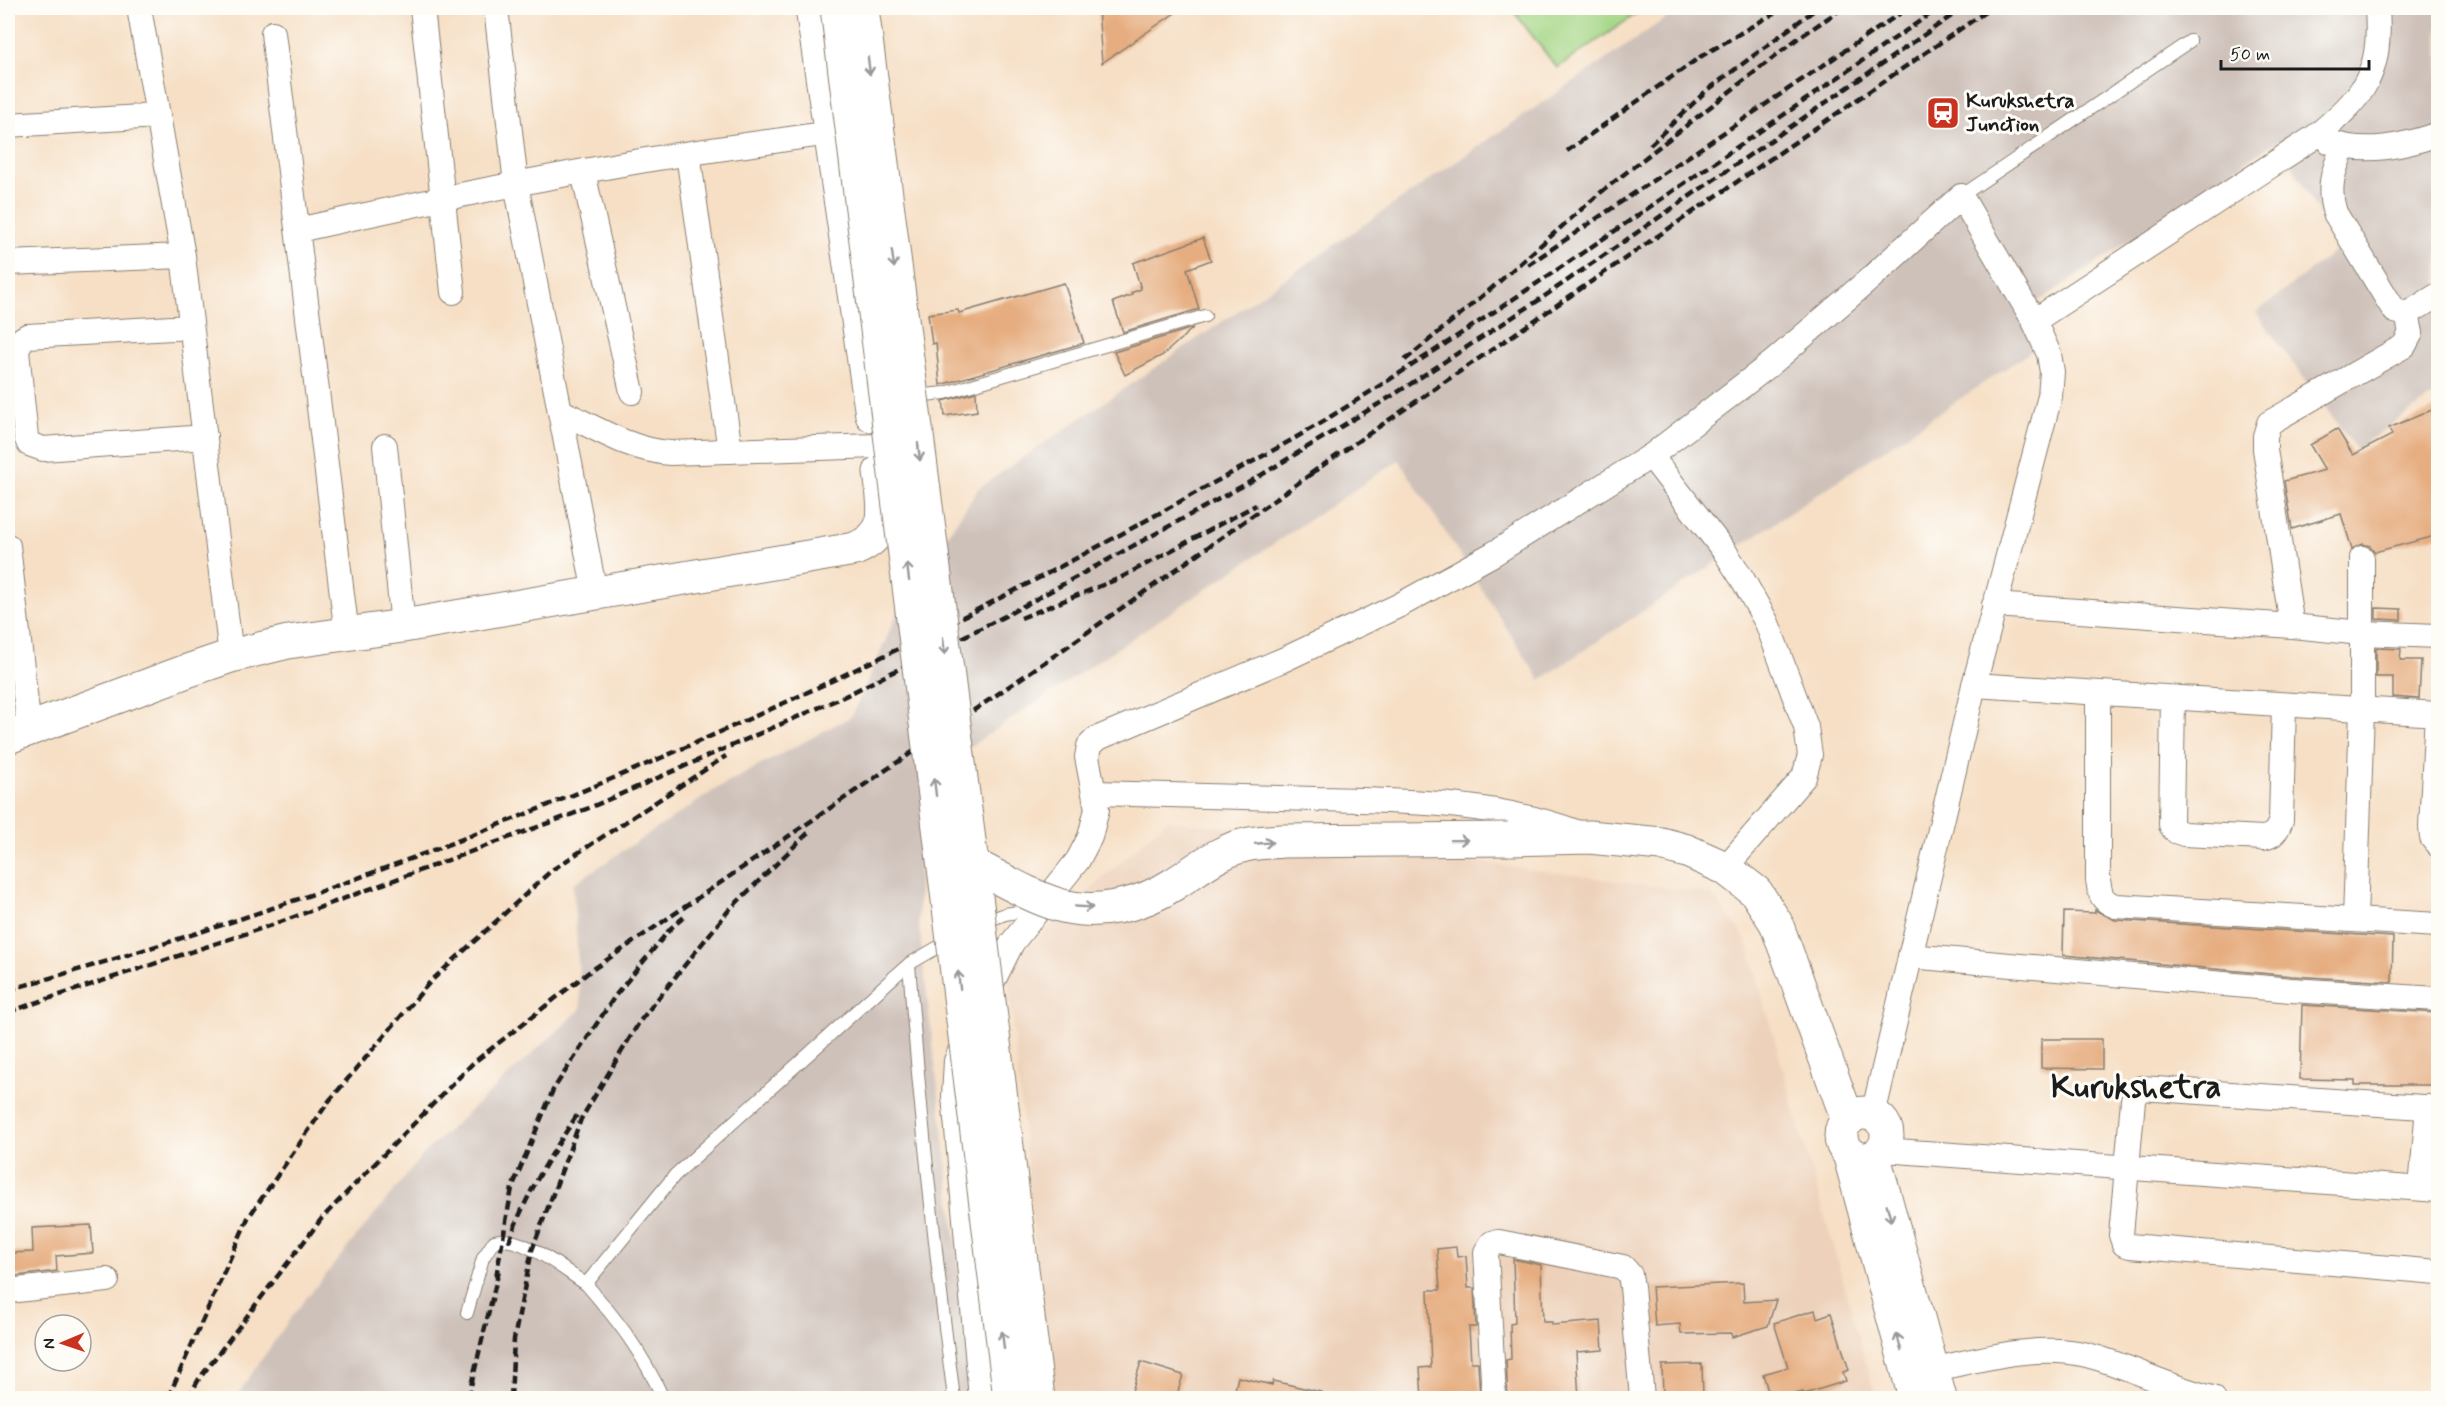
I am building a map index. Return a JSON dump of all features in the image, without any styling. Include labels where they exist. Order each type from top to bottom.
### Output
[{"type":"main road","points":[[18,733],[231,656],[288,642],[403,626],[855,549],[869,543],[884,523],[884,502],[812,8]]},
{"type":"main road","points":[[837,8],[1010,1398]]},
{"type":"main road","points":[[862,8],[1038,1398]]},
{"type":"main road","points":[[972,864],[1061,905],[1089,908],[1117,906],[1144,900],[1224,852],[1250,844],[1282,841],[1589,837],[1661,844],[1687,851],[1725,868],[1756,892],[1776,923],[1860,1117],[1879,1118],[1887,1130],[1886,1144],[1869,1153]]},
{"type":"main road","points":[[1869,1153],[1936,1384]]},
{"type":"main road","points":[[1869,1153],[1915,1398]]},
{"type":"street","points":[[139,8],[183,256],[231,656]]},
{"type":"street","points":[[422,8],[453,292]]},
{"type":"street","points":[[496,8],[516,184],[595,593]]},
{"type":"street","points":[[2034,321],[2316,136],[2341,115],[2362,91],[2373,66],[2379,40],[2377,8]]},
{"type":"street","points":[[273,33],[347,635]]},
{"type":"street","points":[[8,125],[158,116]]},
{"type":"street","points":[[298,230],[516,184],[688,154],[830,133]]},
{"type":"street","points":[[2316,136],[2344,147],[2376,149],[2420,141],[2439,134]]},
{"type":"street","points":[[2344,147],[2333,170],[2331,184],[2331,200],[2335,213],[2395,311],[2406,314],[2439,295]]},
{"type":"street","points":[[688,154],[730,451]]},
{"type":"street","points":[[583,172],[632,392]]},
{"type":"street","points":[[981,1398],[954,1076],[956,1061],[1012,943],[1078,860],[1090,837],[1097,808],[1087,757],[1089,746],[1096,739],[1285,659],[1400,605],[1493,554],[1651,456],[1772,363],[1961,196],[2034,321],[2049,354],[2052,372],[2050,396],[1994,604],[1910,956],[1860,1117]]},
{"type":"street","points":[[8,263],[183,256]]},
{"type":"street","points":[[2292,626],[2265,449],[2265,436],[2269,423],[2404,346],[2411,333],[2406,314]]},
{"type":"street","points":[[191,327],[22,339],[17,351],[15,401],[29,444],[35,448],[205,437]]},
{"type":"street","points":[[560,411],[627,443],[653,452],[877,446]]},
{"type":"street","points":[[385,446],[403,626]]},
{"type":"street","points":[[1651,456],[1725,552],[1748,589],[1767,623],[1806,728],[1810,755],[1804,777],[1725,868]]},
{"type":"street","points":[[8,546],[18,733]]},
{"type":"street","points":[[2355,920],[2362,709],[2362,558]]},
{"type":"street","points":[[1994,604],[2362,633],[2439,636]]},
{"type":"street","points":[[1974,685],[2438,713],[2431,827],[2432,838],[2439,845]]},
{"type":"street","points":[[2098,694],[2098,880],[2100,894],[2105,903],[2116,906],[2439,926]]},
{"type":"street","points":[[2173,698],[2170,825],[2175,831],[2184,834],[2229,837],[2263,838],[2271,836],[2277,830],[2281,820],[2284,705]]},
{"type":"street","points":[[1095,794],[1391,801],[1495,811],[1552,823],[1589,837]]},
{"type":"street","points":[[1910,956],[2290,990],[2439,999]]},
{"type":"street","points":[[1869,1153],[2127,1166],[2430,1189],[2433,1107],[2141,1088],[2136,1092],[2133,1100],[2127,1166],[2121,1235],[2124,1244],[2130,1246],[2439,1272]]},
{"type":"street","points":[[1494,1398],[1486,1252],[1492,1243],[1499,1242],[1623,1267],[1630,1275],[1632,1287],[1642,1398]]},
{"type":"street","points":[[8,1291],[107,1280]]},
{"type":"street","points":[[1936,1384],[2003,1355],[2053,1352],[2084,1355],[2212,1398]]},
{"type":"lane","points":[[1961,196],[2190,41]]},
{"type":"lane","points":[[870,401],[945,393],[1205,316]]},
{"type":"lane","points":[[586,1284],[675,1175],[909,964],[965,930],[1005,914],[1040,908]]},
{"type":"lane","points":[[909,964],[929,1199],[954,1398]]},
{"type":"lane","points":[[467,1314],[483,1258],[494,1241],[510,1239],[586,1284],[617,1321],[648,1365],[663,1398]]},
{"type":"shaded area","points":[[1681,8],[2438,8],[2438,392],[2356,449],[2256,313],[2338,248],[2278,140],[2022,313],[2039,346],[1540,680],[1399,460],[923,778],[918,918],[974,1398],[235,1398],[292,1316],[426,1151],[581,1009],[573,884],[718,788],[852,716],[902,603],[979,488]]},
{"type":"shaded area","points":[[1167,820],[1712,894],[1746,939],[1876,1398],[1050,1398],[1007,966]]},
{"type":"green space","points":[[1511,8],[1645,8],[1557,68]]},
{"type":"building","points":[[1098,8],[1182,8],[1102,63]]},
{"type":"building","points":[[1203,238],[1211,260],[1187,269],[1199,309],[1123,332],[1113,302],[1141,289],[1133,263]]},
{"type":"building","points":[[1064,283],[1084,343],[940,385],[936,343],[932,344],[928,314],[958,310],[959,313]]},
{"type":"building","points":[[1193,328],[1163,355],[1125,375],[1114,352]]},
{"type":"building","points":[[976,392],[977,411],[945,416],[943,401]]},
{"type":"building","points":[[2439,407],[2439,535],[2375,552],[2370,546],[2363,544],[2352,549],[2341,514],[2292,529],[2284,481],[2325,470],[2310,445],[2337,429],[2353,455],[2392,435],[2389,428]]},
{"type":"building","points":[[2376,608],[2401,609],[2401,620],[2376,619]]},
{"type":"building","points":[[2376,648],[2401,649],[2400,660],[2421,660],[2419,699],[2393,697],[2393,677],[2376,677]]},
{"type":"building","points":[[2095,910],[2115,920],[2393,937],[2392,982],[2292,976],[2063,955],[2064,912],[2095,913]]},
{"type":"building","points":[[2302,1005],[2439,1013],[2439,1085],[2355,1085],[2355,1080],[2300,1079]]},
{"type":"building","points":[[2041,1039],[2102,1039],[2102,1069],[2041,1068]]},
{"type":"building","points":[[91,1225],[93,1253],[56,1256],[57,1271],[8,1277],[8,1253],[33,1252],[32,1228]]},
{"type":"building","points":[[1456,1247],[1457,1257],[1466,1256],[1468,1288],[1474,1288],[1476,1327],[1469,1327],[1471,1362],[1478,1362],[1480,1398],[1422,1398],[1420,1368],[1431,1367],[1428,1290],[1440,1290],[1437,1249]]},
{"type":"building","points":[[1513,1259],[1541,1265],[1543,1322],[1552,1322],[1552,1325],[1601,1321],[1603,1350],[1576,1352],[1579,1398],[1508,1398],[1506,1360],[1511,1359],[1510,1324],[1515,1323]]},
{"type":"building","points":[[1743,1283],[1744,1302],[1776,1300],[1768,1326],[1732,1337],[1731,1333],[1681,1334],[1680,1324],[1655,1326],[1652,1287]]},
{"type":"building","points":[[1815,1310],[1817,1318],[1831,1313],[1849,1370],[1843,1372],[1846,1381],[1804,1394],[1803,1392],[1770,1398],[1763,1374],[1788,1367],[1774,1323]]},
{"type":"building","points":[[1141,1362],[1183,1375],[1176,1398],[1130,1398]]},
{"type":"building","points":[[1702,1364],[1703,1398],[1663,1398],[1662,1365]]},
{"type":"building","points":[[1238,1377],[1272,1385],[1273,1381],[1321,1392],[1320,1398],[1233,1398]]},
{"type":"railway","points":[[1567,151],[1700,57],[1783,8]]},
{"type":"railway","points":[[1650,145],[1705,92],[1817,8]]},
{"type":"railway","points":[[1405,360],[1492,288],[1600,193],[1797,39],[1843,8]]},
{"type":"railway","points":[[1528,265],[1908,8]]},
{"type":"railway","points":[[8,990],[264,911],[516,818],[763,713],[1004,596],[1284,444],[1408,368],[1561,267],[1939,8]]},
{"type":"railway","points":[[8,1012],[275,924],[589,808],[843,697],[1005,616],[1248,483],[1395,394],[1539,300],[1963,8]]},
{"type":"railway","points":[[1310,474],[1991,8]]},
{"type":"railway","points":[[188,1398],[199,1379],[322,1218],[473,1063],[589,972],[1061,651],[1318,469]]},
{"type":"railway","points":[[1021,618],[1120,578],[1256,505]]},
{"type":"railway","points":[[168,1398],[248,1218],[329,1101],[430,982],[552,870],[726,756]]},
{"type":"railway","points":[[511,1398],[514,1339],[532,1250],[581,1119],[640,1021],[729,910],[811,830]]},
{"type":"railway","points":[[496,1277],[512,1188],[553,1090],[615,996],[671,928],[684,917]]},
{"type":"railway","points":[[509,1242],[539,1177],[577,1115]]},
{"type":"railway","points":[[468,1398],[499,1270]]},
{"type":"place","name":"Kurukshetra Junction","points":[[1943,113]]},
{"type":"district","name":"Kurukshetra","points":[[2136,1088]]}]
